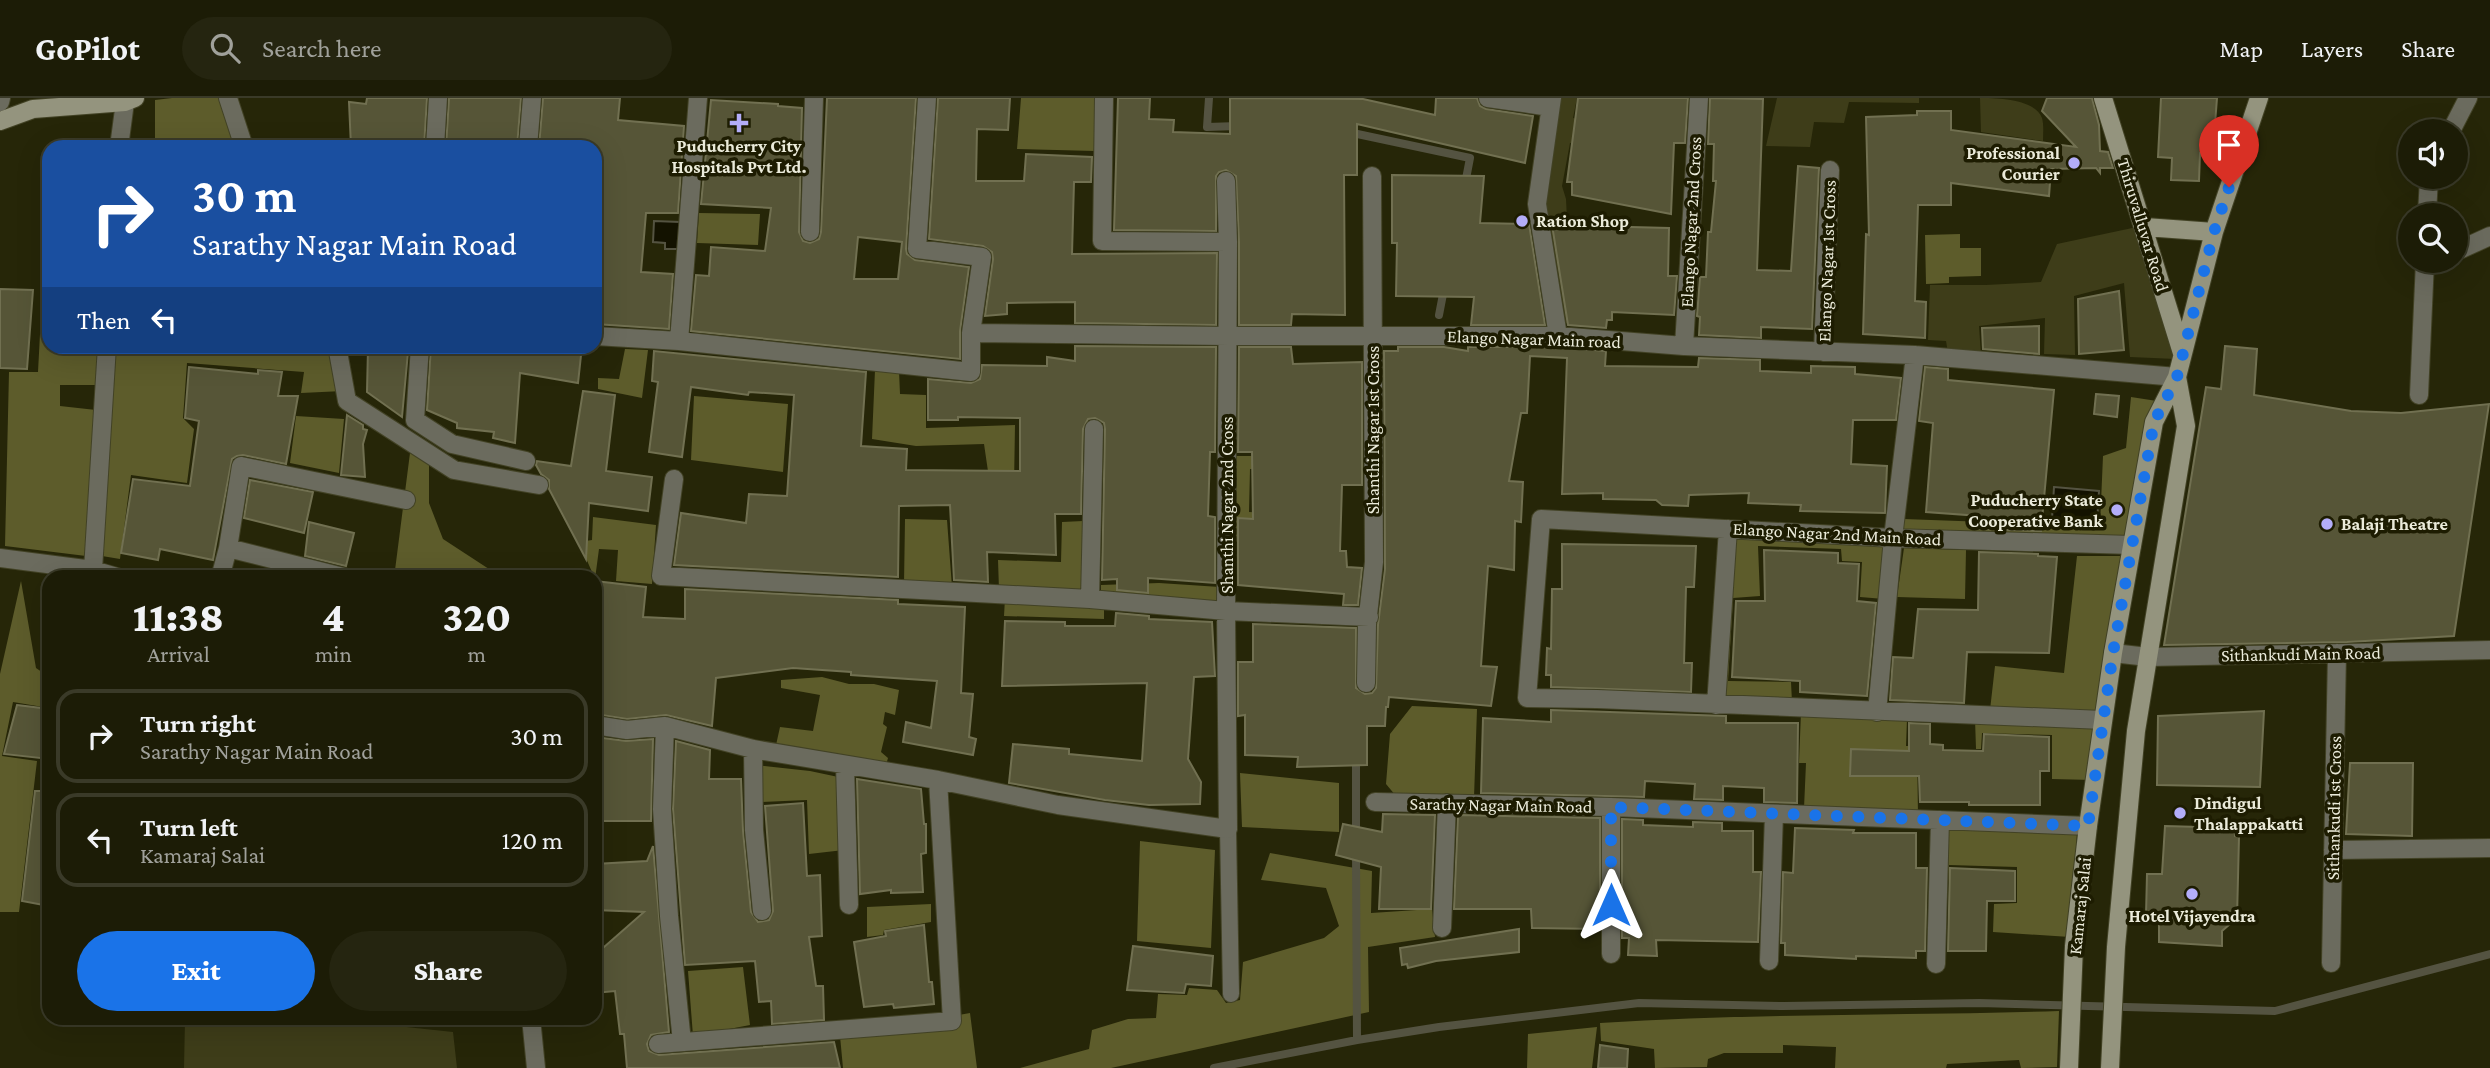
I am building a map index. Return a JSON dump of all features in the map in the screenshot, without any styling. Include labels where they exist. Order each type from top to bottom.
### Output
[{"type":"main road","name":"Thiruvalluvar Road","points":[[2103,98],[2182,352]]},
{"type":"main road","name":"Kamaraj Salai","points":[[2069,1068],[2074,946],[2088,826],[2113,653],[2154,422],[2177,377],[2214,232],[2259,98]]},
{"type":"main road","points":[[0,121],[33,109],[130,100]]},
{"type":"main road","points":[[2145,227],[2214,232]]},
{"type":"main road","name":"Kamaraj Salai","points":[[2110,1068],[2116,947],[2136,731],[2186,426],[2177,377]]},
{"type":"street","points":[[228,98],[242,140]]},
{"type":"street","points":[[435,140],[438,98]]},
{"type":"street","points":[[528,140],[532,98]]},
{"type":"street","points":[[679,341],[698,98]]},
{"type":"street","points":[[810,232],[814,98]]},
{"type":"street","points":[[602,337],[679,341],[971,372],[971,333],[982,257],[917,249],[927,98]]},
{"type":"street","points":[[1104,98],[1102,241],[1228,242]]},
{"type":"street","points":[[1488,98],[1551,102],[1537,204],[1558,335]]},
{"type":"street","name":"Elango Nagar 2nd Cross","points":[[1684,346],[1699,98]]},
{"type":"street","points":[[2457,119],[2468,98]]},
{"type":"street","points":[[121,140],[130,100]]},
{"type":"street","name":"Elango Nagar 1st Cross","points":[[1823,352],[1830,170]]},
{"type":"street","name":"Shanthi Nagar 1st Cross","points":[[1366,683],[1367,624],[1370,617],[1374,562],[1372,176]]},
{"type":"street","name":"Shanthi Nagar 2nd Cross","points":[[1226,181],[1228,829]]},
{"type":"street","points":[[2468,246],[2490,236]]},
{"type":"street","points":[[2419,395],[2427,273]]},
{"type":"street","name":"Elango Nagar Main road","points":[[971,333],[1227,336],[1558,335],[1684,346],[1915,355],[2177,377]]},
{"type":"street","points":[[0,558],[93,570],[106,354]]},
{"type":"street","points":[[338,354],[347,401],[454,470],[540,485]]},
{"type":"street","points":[[420,354],[415,420],[452,444],[526,461]]},
{"type":"street","points":[[1877,712],[1893,538],[1915,355]]},
{"type":"street","points":[[1090,599],[1094,429]]},
{"type":"street","points":[[222,570],[241,466],[406,500]]},
{"type":"street","points":[[674,479],[661,576],[1090,599],[1226,611],[1370,617]]},
{"type":"street","name":"Elango Nagar 2nd Main Road","points":[[1716,705],[1527,698],[1541,519],[1893,538],[2132,545]]},
{"type":"street","points":[[1728,529],[1716,705],[2103,720]]},
{"type":"street","points":[[228,548],[315,570]]},
{"type":"street","name":"Sithankudi Main Road","points":[[2113,653],[2148,657],[2490,650]]},
{"type":"street","name":"Sithankudi 1st Cross","points":[[2331,963],[2337,653]]},
{"type":"street","points":[[602,726],[627,730],[665,726],[753,749],[938,780],[1058,804],[1228,829]]},
{"type":"street","points":[[665,726],[662,809],[669,916],[682,1042]]},
{"type":"street","points":[[753,749],[754,830],[762,911]]},
{"type":"street","points":[[845,765],[849,905]]},
{"type":"street","points":[[658,1044],[952,1021],[938,780]]},
{"type":"street","name":"Sarathy Nagar Main Road","points":[[1375,802],[1611,807],[2088,826]]},
{"type":"street","points":[[1442,928],[1447,803]]},
{"type":"street","points":[[1611,807],[1611,954]]},
{"type":"street","points":[[1769,961],[1774,814]]},
{"type":"street","points":[[1936,964],[1940,820]]},
{"type":"street","points":[[2333,850],[2490,848]]},
{"type":"street","points":[[532,1025],[536,1068]]},
{"type":"lane","points":[[1228,829],[1231,994]]},
{"type":"shaded area","points":[[222,98],[236,140],[155,140],[155,100]]},
{"type":"shaded area","points":[[1021,98],[1095,98],[1095,151],[1017,149]]},
{"type":"shaded area","points":[[1557,98],[1577,98],[1573,118],[1615,126],[1613,146],[1570,143],[1562,186],[1566,199],[1572,323],[1559,324],[1541,210]]},
{"type":"shaded area","points":[[1777,98],[1919,98],[1919,103],[1849,102],[1844,123],[1814,122],[1810,147],[1766,146]]},
{"type":"shaded area","points":[[1980,98],[2015,101],[2032,107],[2042,118],[2043,141],[1981,132]]},
{"type":"shaded area","points":[[699,213],[760,214],[758,245],[697,243]]},
{"type":"shaded area","points":[[654,221],[680,222],[679,249],[665,249],[665,243],[653,242]]},
{"type":"shaded area","points":[[2137,227],[2176,359],[2130,357],[2124,283],[2074,296],[2075,355],[2044,354],[2045,318],[1979,326],[1981,355],[1948,353],[1946,341],[1928,340],[1930,285],[2041,282],[2057,244]]},
{"type":"shaded area","points":[[1960,234],[1960,248],[1981,248],[1981,276],[1949,277],[1949,283],[1926,284],[1925,235]]},
{"type":"shaded area","points":[[42,296],[42,354],[105,354],[104,385],[60,385],[60,406],[96,410],[86,556],[5,546],[9,372],[38,372]]},
{"type":"shaded area","points":[[625,349],[648,350],[642,398],[598,389],[598,378],[619,379]]},
{"type":"shaded area","points":[[110,354],[335,354],[343,391],[301,393],[304,372],[187,363],[183,418],[194,429],[187,483],[131,475],[120,559],[96,555]]},
{"type":"shaded area","points":[[875,370],[899,371],[900,394],[926,395],[926,428],[1015,425],[1014,485],[990,485],[984,444],[916,446],[872,439]]},
{"type":"shaded area","points":[[694,396],[788,404],[783,472],[691,460]]},
{"type":"shaded area","points":[[2131,397],[2157,401],[2129,542],[1901,532],[1904,519],[2100,526],[2103,456],[2126,448]]},
{"type":"shaded area","points":[[296,416],[344,419],[339,473],[290,463]]},
{"type":"shaded area","points":[[410,453],[429,460],[429,503],[443,539],[490,570],[395,570]]},
{"type":"shaded area","points":[[1230,456],[1288,456],[1288,469],[1250,469],[1249,512],[1286,514],[1286,542],[1232,542]]},
{"type":"shaded area","points":[[2054,487],[2099,491],[2097,523],[2052,519]]},
{"type":"shaded area","points":[[593,517],[656,525],[652,584],[616,581],[618,550],[599,549],[596,570],[591,570],[579,542],[592,540]]},
{"type":"shaded area","points":[[905,519],[947,520],[952,587],[904,584]]},
{"type":"shaded area","points":[[1083,521],[1081,591],[999,590],[998,560],[1061,562],[1062,522]]},
{"type":"shaded area","points":[[1731,533],[1889,542],[1884,599],[1860,597],[1862,562],[1842,561],[1841,549],[1758,546],[1760,596],[1733,598],[1728,681],[1791,682],[1792,702],[1722,702]]},
{"type":"shaded area","points":[[1904,548],[1966,550],[1965,599],[1897,597]]},
{"type":"shaded area","points":[[2077,556],[2124,556],[2099,715],[1990,710],[1995,666],[2064,673]]},
{"type":"shaded area","points":[[21,581],[36,668],[42,672],[42,707],[13,702],[2,756],[37,761],[19,912],[0,912],[0,674]]},
{"type":"shaded area","points":[[1159,583],[1220,587],[1220,606],[1101,596],[1101,585]]},
{"type":"shaded area","points":[[1005,598],[1104,607],[1104,619],[1004,616]]},
{"type":"shaded area","points":[[822,677],[849,684],[874,684],[899,690],[895,715],[885,712],[883,724],[887,727],[881,752],[888,758],[886,765],[776,745],[780,727],[813,731],[820,695],[781,688],[781,680]]},
{"type":"shaded area","points":[[1412,706],[1477,709],[1474,798],[1396,796],[1386,784],[1390,734]]},
{"type":"shaded area","points":[[1801,712],[1907,719],[1906,746],[1917,746],[1918,815],[1804,808],[1806,763],[1799,763]]},
{"type":"shaded area","points":[[1975,719],[2101,723],[2093,780],[2052,779],[2052,735],[1982,733],[1981,749],[1976,749]]},
{"type":"shaded area","points":[[756,765],[843,778],[844,850],[809,854],[807,800],[759,802]]},
{"type":"shaded area","points":[[1240,773],[1339,783],[1339,832],[1242,827]]},
{"type":"shaded area","points":[[1943,827],[2077,833],[2070,937],[1993,932],[1994,904],[2017,903],[2017,867],[1949,865],[1945,937]]},
{"type":"shaded area","points":[[1140,841],[1215,850],[1211,948],[1137,941]]},
{"type":"shaded area","points":[[1270,853],[1372,871],[1371,913],[1432,909],[1435,937],[1368,947],[1369,1012],[1111,1068],[1020,1068],[1089,1049],[1092,1030],[1128,1019],[1156,1018],[1158,994],[1187,995],[1189,988],[1217,990],[1226,1003],[1240,1000],[1243,962],[1324,938],[1339,926],[1326,888],[1261,880]]},
{"type":"shaded area","points":[[931,904],[931,922],[884,930],[883,935],[867,937],[867,907]]},
{"type":"shaded area","points":[[743,967],[750,1025],[693,1036],[688,971]]},
{"type":"shaded area","points":[[2059,1011],[2057,1067],[2021,1068],[2019,1060],[1947,1064],[1946,1068],[1835,1068],[1836,1047],[1783,1045],[1783,1053],[1724,1053],[1708,1059],[1707,1067],[1655,1068],[1654,1049],[1601,1041],[1600,1023],[1715,1018]]},
{"type":"shaded area","points":[[970,1013],[977,1068],[843,1068],[840,1036]]},
{"type":"shaded area","points":[[185,1025],[388,1025],[453,1032],[457,1068],[184,1068]]},
{"type":"shaded area","points":[[1597,1027],[1592,1068],[1527,1068],[1528,1034]]},
{"type":"building","points":[[367,98],[427,98],[424,140],[351,140],[349,102],[366,104]]},
{"type":"building","points":[[449,98],[521,98],[518,140],[446,140]]},
{"type":"building","points":[[543,98],[620,98],[618,120],[684,126],[678,213],[646,213],[641,272],[673,274],[669,329],[602,324],[602,140],[540,140]]},
{"type":"building","points":[[827,98],[916,98],[906,249],[907,254],[915,260],[969,267],[960,331],[960,359],[691,331],[696,275],[709,276],[711,247],[765,251],[771,208],[701,204],[711,100],[802,108],[799,232],[803,241],[810,243],[819,239]],"holes":[[[858,237],[902,242],[898,279],[854,279]]]},
{"type":"building","points":[[938,98],[1010,98],[1008,130],[977,129],[976,181],[1024,181],[1026,154],[1092,157],[1091,182],[1074,182],[1072,254],[1217,253],[1216,325],[1075,323],[1075,302],[1007,303],[1007,314],[985,316],[992,252],[983,246],[929,239]]},
{"type":"building","points":[[1118,98],[1150,98],[1149,119],[1174,120],[1173,132],[1230,134],[1230,98],[1363,99],[1435,115],[1436,98],[1477,98],[1480,106],[1486,109],[1533,116],[1525,163],[1357,124],[1357,175],[1344,175],[1345,315],[1292,314],[1291,325],[1239,325],[1236,176],[1226,170],[1216,176],[1216,231],[1114,230]]},
{"type":"building","points":[[1578,98],[1688,98],[1685,143],[1674,143],[1671,214],[1572,195],[1572,182],[1567,182]]},
{"type":"building","points":[[1710,98],[1763,99],[1757,270],[1791,271],[1798,166],[1819,168],[1812,329],[1761,327],[1761,338],[1699,335],[1700,317],[1697,316],[1700,277],[1706,277],[1708,232],[1711,232],[1716,181],[1713,181],[1714,144],[1708,144]]},
{"type":"building","points":[[2047,98],[2092,98],[2099,125],[2100,151],[2108,152],[2113,168],[2100,168],[2100,173],[2096,168],[2051,169],[2049,196],[1951,183],[1951,205],[1918,205],[1915,301],[1926,302],[1925,338],[1863,334],[1866,234],[1869,235],[1866,117],[1917,115],[1917,111],[1951,111],[1951,130],[2076,147],[2042,111]]},
{"type":"building","points":[[2161,98],[2217,98],[2215,124],[2211,123],[2209,154],[2200,153],[2199,181],[2171,180],[2172,158],[2158,157]]},
{"type":"building","points":[[1392,175],[1484,176],[1480,223],[1529,224],[1545,325],[1471,325],[1474,297],[1396,296],[1397,243],[1392,243]]},
{"type":"building","points":[[1552,225],[1669,228],[1668,276],[1677,276],[1674,315],[1612,312],[1612,320],[1607,320],[1606,328],[1568,325]]},
{"type":"building","points":[[0,289],[33,290],[27,369],[0,368]]},
{"type":"building","points":[[2119,291],[2124,350],[2079,354],[2078,299]]},
{"type":"building","points":[[2039,326],[2039,354],[1983,349],[1982,328]]},
{"type":"building","points":[[1075,346],[1216,347],[1215,452],[1210,452],[1208,516],[1215,517],[1215,583],[1148,578],[1148,593],[1117,590],[1117,579],[1102,580],[1105,429],[1104,423],[1095,418],[1088,419],[1083,429],[1081,514],[1055,514],[1056,555],[987,552],[988,582],[954,580],[950,505],[899,506],[898,577],[674,565],[681,513],[746,523],[749,494],[787,496],[794,395],[749,392],[748,395],[691,387],[682,457],[649,452],[658,382],[652,381],[654,351],[866,372],[861,446],[907,449],[906,470],[1020,471],[1020,418],[958,417],[958,420],[928,420],[928,379],[971,383],[980,379],[982,365],[1047,366],[1047,357],[1075,361]]},
{"type":"building","name":"Balaji Theatre","points":[[2225,346],[2257,349],[2254,395],[2351,411],[2401,413],[2489,404],[2454,636],[2347,642],[2164,645],[2206,387],[2221,389]]},
{"type":"building","points":[[1239,347],[1291,347],[1293,364],[1362,362],[1362,485],[1342,485],[1340,551],[1346,551],[1347,567],[1362,568],[1358,605],[1343,605],[1344,594],[1238,585],[1238,518],[1253,519],[1252,452],[1238,452]]},
{"type":"building","points":[[1398,347],[1444,347],[1468,351],[1468,347],[1558,347],[1606,351],[1605,366],[1698,367],[1699,358],[1760,360],[1760,371],[1811,373],[1811,366],[1855,367],[1855,374],[1901,378],[1896,420],[1853,420],[1851,464],[1887,466],[1885,513],[1800,511],[1801,505],[1748,503],[1749,493],[1689,495],[1688,506],[1662,505],[1656,500],[1603,499],[1603,493],[1562,494],[1567,358],[1530,356],[1527,413],[1521,413],[1509,481],[1523,482],[1521,522],[1515,521],[1514,570],[1488,566],[1481,666],[1497,667],[1491,706],[1389,697],[1385,726],[1367,726],[1367,765],[1297,767],[1298,757],[1245,755],[1245,715],[1238,716],[1238,662],[1253,662],[1253,624],[1356,628],[1356,688],[1365,694],[1372,693],[1376,688],[1378,625],[1385,569],[1384,351],[1398,351]]},
{"type":"building","points":[[368,354],[408,354],[402,417],[367,392]]},
{"type":"building","points":[[430,354],[581,354],[578,383],[520,373],[515,443],[493,438],[494,432],[457,428],[457,423],[427,410]]},
{"type":"building","points":[[189,367],[258,374],[258,370],[282,372],[278,396],[298,396],[286,464],[243,455],[232,459],[213,560],[160,549],[158,560],[121,553],[133,479],[190,486],[199,421],[185,418]]},
{"type":"building","points":[[1925,367],[1948,369],[1948,380],[2054,390],[2041,531],[1980,529],[1980,516],[1926,512],[1933,423],[1919,421]]},
{"type":"building","points":[[583,391],[615,395],[606,471],[652,477],[648,511],[589,503],[586,559],[549,489],[549,480],[541,474],[536,465],[537,461],[571,466]]},
{"type":"building","points":[[2096,394],[2119,396],[2117,417],[2094,414]]},
{"type":"building","points":[[347,415],[367,430],[363,444],[365,477],[341,475]]},
{"type":"building","points":[[250,480],[313,492],[304,533],[244,518]]},
{"type":"building","points":[[309,522],[354,533],[346,566],[305,556]]},
{"type":"building","points":[[1562,544],[1696,546],[1694,587],[1686,587],[1684,663],[1692,663],[1691,692],[1551,687],[1551,675],[1546,675],[1547,648],[1551,649],[1552,589],[1562,589]]},
{"type":"building","points":[[1764,550],[1838,553],[1838,563],[1859,564],[1857,601],[1876,603],[1867,696],[1800,692],[1800,681],[1732,677],[1736,601],[1765,601]]},
{"type":"building","points":[[1979,552],[2057,557],[2049,653],[1967,652],[1964,703],[1890,700],[1893,657],[1913,658],[1918,609],[1978,610]]},
{"type":"building","points":[[602,582],[646,587],[643,617],[685,619],[685,589],[898,600],[898,604],[965,607],[961,693],[973,694],[969,737],[976,739],[973,755],[903,742],[906,722],[931,728],[937,681],[851,675],[851,672],[793,668],[716,678],[712,726],[666,715],[627,719],[602,715]]},
{"type":"building","points":[[1116,613],[1149,616],[1149,619],[1212,622],[1215,676],[1194,677],[1188,759],[1201,782],[1200,804],[1149,805],[1009,783],[1013,744],[1069,749],[1069,754],[1142,761],[1147,683],[1002,686],[1005,621],[1065,622],[1065,626],[1115,626]]},
{"type":"building","points":[[17,705],[42,708],[42,758],[4,754]]},
{"type":"building","points":[[1551,710],[1726,716],[1726,723],[1798,723],[1797,803],[1764,802],[1764,788],[1723,786],[1723,800],[1694,799],[1695,784],[1645,781],[1644,797],[1481,793],[1483,718],[1551,722]]},
{"type":"building","points":[[2264,711],[2260,787],[2157,785],[2158,716]]},
{"type":"building","points":[[1909,723],[1930,724],[1930,744],[1943,745],[1943,750],[1983,751],[1984,734],[2049,737],[2049,771],[2040,771],[2040,805],[1920,802],[1919,776],[1850,776],[1851,749],[1909,751]]},
{"type":"building","points":[[602,738],[626,741],[653,739],[651,821],[602,821]]},
{"type":"building","points":[[676,741],[710,750],[709,779],[741,779],[751,912],[758,922],[769,920],[773,911],[765,806],[803,803],[807,876],[820,875],[822,936],[809,937],[816,986],[823,986],[824,1020],[772,1024],[771,1001],[759,1002],[755,961],[685,965],[673,809]]},
{"type":"building","points":[[2350,763],[2413,763],[2412,836],[2346,834]]},
{"type":"building","points":[[857,779],[921,789],[926,824],[926,853],[921,854],[923,892],[891,893],[891,890],[860,894]]},
{"type":"building","points":[[35,791],[42,791],[42,905],[22,901]]},
{"type":"building","points":[[1383,814],[1435,815],[1431,909],[1379,909],[1381,867],[1336,855],[1343,824],[1382,832]]},
{"type":"building","points":[[1458,816],[1600,818],[1600,929],[1532,928],[1531,909],[1454,909]]},
{"type":"building","points":[[1622,819],[1643,820],[1643,825],[1693,827],[1693,822],[1722,823],[1722,831],[1753,831],[1753,872],[1761,872],[1758,942],[1656,940],[1657,956],[1628,955],[1629,938],[1622,938]]},
{"type":"building","name":"Hotel Vijayendra","points":[[2165,826],[2235,828],[2235,836],[2239,837],[2237,918],[2222,931],[2222,946],[2159,942],[2159,916],[2146,915],[2147,874],[2162,874]]},
{"type":"building","points":[[1795,828],[1854,830],[1853,833],[1916,833],[1916,868],[1927,868],[1925,951],[1916,951],[1916,958],[1856,956],[1856,959],[1785,955],[1785,943],[1781,943],[1783,872],[1793,873]]},
{"type":"building","points":[[653,846],[669,1032],[651,1035],[647,1044],[649,1051],[659,1055],[834,1042],[840,1068],[627,1068],[624,1034],[620,1034],[615,991],[602,992],[602,949],[644,912],[602,910],[602,864],[647,861]]},
{"type":"building","points":[[1950,868],[2015,871],[2015,901],[1987,901],[1986,951],[1948,951]]},
{"type":"building","points":[[924,925],[929,982],[932,982],[934,1004],[894,1008],[893,1004],[864,1007],[854,942],[886,936],[885,931]]},
{"type":"building","points":[[1519,929],[1519,952],[1436,961],[1408,968],[1407,964],[1402,965],[1400,948]]},
{"type":"building","points":[[1133,946],[1213,956],[1211,986],[1186,984],[1184,993],[1127,990]]},
{"type":"building","points":[[1600,1045],[1628,1049],[1627,1068],[1598,1068]]},
{"type":"waterway","points":[[1209,98],[1207,127],[1238,126]]},
{"type":"waterway","points":[[1348,132],[1470,158],[1465,184]]},
{"type":"waterway","points":[[1439,315],[1444,289]]},
{"type":"waterway","points":[[1374,657],[1379,625]]},
{"type":"waterway","points":[[1356,755],[1356,837]]},
{"type":"waterway","points":[[1356,850],[1357,1040]]},
{"type":"waterway","points":[[1214,1068],[1439,1027],[1639,1003],[1784,1006],[1979,1003],[2275,1011],[2490,954]]},
{"type":"place","name":"Puducherry City Hospitals Pvt Ltd.","points":[[739,123]]},
{"type":"place","name":"Professional Courier","points":[[2074,163]]},
{"type":"place","name":"Ration Shop","points":[[1522,221]]},
{"type":"place","name":"Puducherry State Cooperative Bank","points":[[2117,510]]},
{"type":"place","name":"Balaji Theatre","points":[[2327,524]]},
{"type":"place","name":"Dindigul Thalappakatti","points":[[2180,813]]},
{"type":"place","name":"Hotel Vijayendra","points":[[2192,894]]},
{"type":"route","points":[[1611,905],[1611,807],[2088,826],[2113,653],[2154,422],[2177,377],[2214,232],[2229,187]]}]
